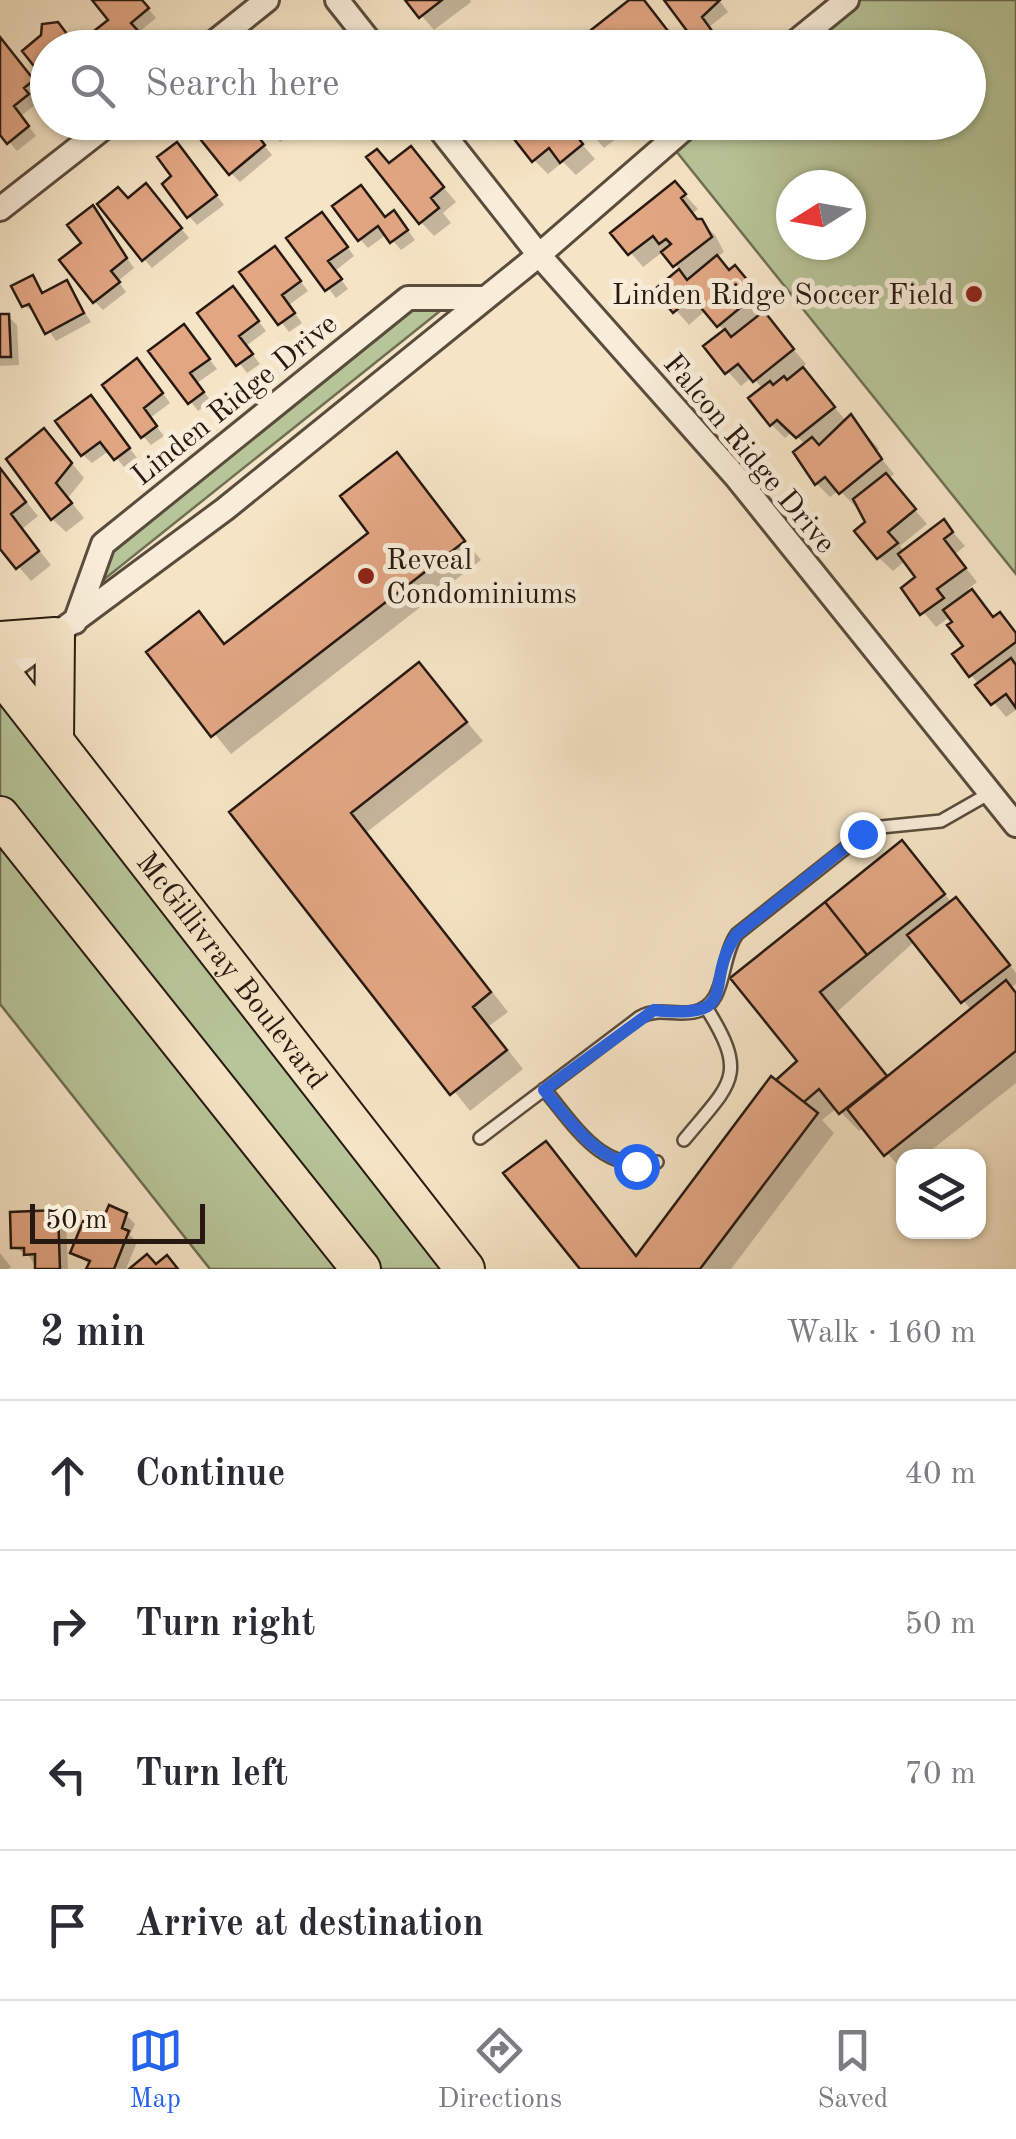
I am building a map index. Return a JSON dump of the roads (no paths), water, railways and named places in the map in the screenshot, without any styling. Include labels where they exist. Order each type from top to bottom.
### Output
[{"type":"main road","points":[[0,666],[65,630]]},
{"type":"main road","points":[[54,741],[65,630]]},
{"type":"main road","name":"McGillivray Boulevard","points":[[0,666],[54,741],[465,1269]]},
{"type":"main road","points":[[0,816],[361,1269]]},
{"type":"street","points":[[230,30],[268,0]]},
{"type":"street","points":[[337,0],[361,30]]},
{"type":"street","points":[[810,30],[847,0]]},
{"type":"street","points":[[0,209],[88,140]]},
{"type":"street","name":"Falcon Ridge Drive","points":[[448,140],[539,255],[737,478],[1016,826]]},
{"type":"street","points":[[65,630],[225,509],[539,255],[671,140]]},
{"type":"street","name":"Linden Ridge Drive","points":[[65,630],[103,544],[408,298],[485,298]]},
{"type":"lane","points":[[480,1138],[654,1010],[688,1014],[707,1009],[718,994],[726,949],[737,934],[862,834],[881,827],[942,821],[990,793]]},
{"type":"lane","points":[[684,1140],[715,1102],[732,1072],[731,1047],[707,1009]]},
{"type":"lane","points":[[544,1090],[593,1148],[614,1162],[636,1166],[657,1162]]},
{"type":"place","name":"Linden Ridge Soccer Field","points":[[974,294]]},
{"type":"place","name":"Reveal Condominiums","points":[[366,576]]}]
